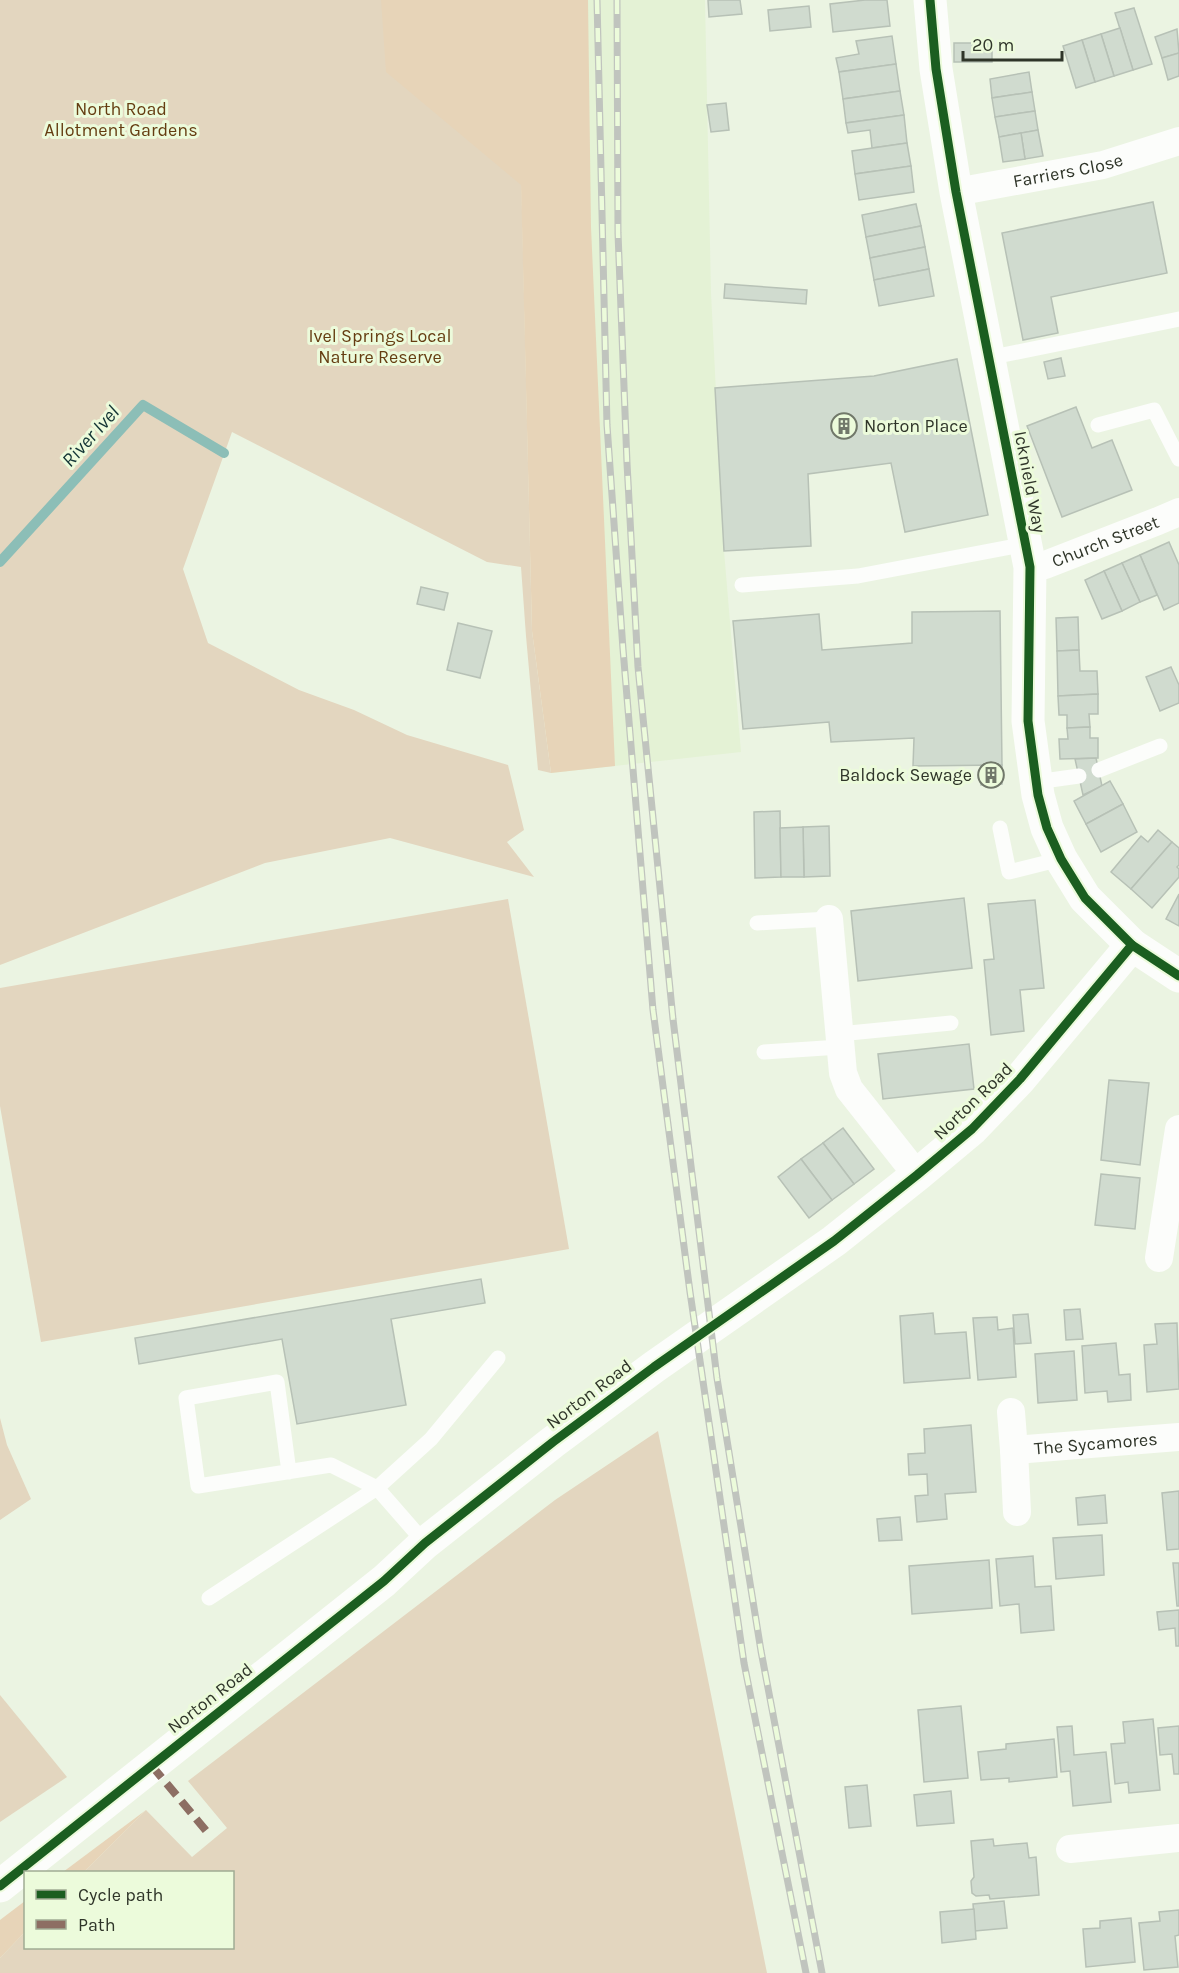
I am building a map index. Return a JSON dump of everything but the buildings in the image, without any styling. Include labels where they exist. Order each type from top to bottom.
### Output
[{"type":"street","name":"Icknield Way","points":[[930,0],[936,69],[956,192],[1028,555],[1028,720],[1036,782],[1047,828],[1061,859],[1085,898],[1132,945]]},
{"type":"street","name":"Farriers Close","points":[[956,192],[1103,165],[1179,141]]},
{"type":"street","name":"Church Street","points":[[1028,555],[1045,565],[1179,512]]},
{"type":"street","points":[[829,919],[843,1072],[849,1089],[917,1175]]},
{"type":"street","points":[[1132,945],[1179,976]]},
{"type":"street","name":"Norton Road","points":[[0,1886],[384,1581],[425,1543],[553,1442],[644,1374],[834,1240],[917,1175],[972,1129],[1020,1079],[1132,945]]},
{"type":"street","points":[[1159,1258],[1179,1129]]},
{"type":"street","name":"The Sycamores","points":[[1011,1412],[1017,1512]]},
{"type":"street","name":"The Sycamores","points":[[1014,1450],[1179,1437]]},
{"type":"street","points":[[1070,1848],[1179,1838]]},
{"type":"lane","points":[[988,358],[1179,319]]},
{"type":"lane","points":[[1098,425],[1154,410],[1179,459]]},
{"type":"lane","points":[[742,585],[858,576],[1028,555]]},
{"type":"lane","points":[[1099,770],[1160,746]]},
{"type":"lane","points":[[1036,782],[1079,776]]},
{"type":"lane","points":[[1000,828],[1009,872],[1061,859]]},
{"type":"lane","points":[[757,923],[829,919]]},
{"type":"lane","points":[[764,1052],[951,1023]]},
{"type":"lane","points":[[209,1598],[377,1488],[431,1440],[498,1358]]},
{"type":"lane","points":[[289,1472],[277,1382],[186,1398],[198,1486],[331,1466],[377,1488],[425,1543]]},
{"type":"shaded area","points":[[381,0],[588,0],[591,227],[615,766],[551,773],[532,631],[521,185],[386,72]]},
{"type":"shaded area","points":[[517,0],[705,0],[711,293],[724,551],[741,752],[551,773]]},
{"type":"shaded area","points":[[146,1810],[85,1871],[64,1871]]},
{"type":"shaded area","points":[[24,1902],[24,1933],[0,1958],[0,1920]]},
{"type":"green space","name":"Ivel Springs Local Nature Reserve","points":[[0,0],[517,0],[532,631],[551,773],[538,770],[521,567],[487,562],[232,432],[183,569],[208,643],[299,690],[354,710],[407,735],[508,765],[524,830],[507,842],[534,877],[390,838],[265,863],[0,965]]},
{"type":"green space","points":[[508,899],[569,1249],[41,1342],[0,1106],[0,988]]},
{"type":"green space","points":[[0,1418],[7,1445],[31,1499],[0,1520]]},
{"type":"green space","points":[[658,1431],[767,1973],[0,1973],[0,1958],[24,1933],[24,1949],[234,1949],[234,1871],[85,1871],[146,1810],[192,1857],[227,1828],[188,1781],[555,1500]]},
{"type":"green space","points":[[0,1695],[67,1777],[0,1822]]},
{"type":"waterway","name":"River Ivel","points":[[0,562],[143,405],[224,453]]},
{"type":"railway","points":[[597,0],[607,425],[653,1010],[690,1292],[744,1663],[806,1973]]},
{"type":"railway","points":[[617,0],[618,233],[638,667],[673,1019],[717,1378],[761,1651],[822,1973]]},
{"type":"marked path","points":[[152,1766],[208,1833]]},
{"type":"cycle path","points":[[930,0],[936,69],[956,192],[1030,567],[1028,721],[1038,795],[1047,828],[1061,859],[1085,898],[1132,945],[1179,976]]},
{"type":"cycle path","points":[[0,1886],[384,1581],[425,1543],[553,1442],[654,1367],[834,1241],[917,1175],[972,1129],[1020,1079],[1132,945]]},
{"type":"place","name":"Norton Place","points":[[844,426]]},
{"type":"place","name":"Baldock Sewage","points":[[991,775]]},
{"type":"park label","name":"North Road Allotment Gardens","points":[[121,119]]}]
